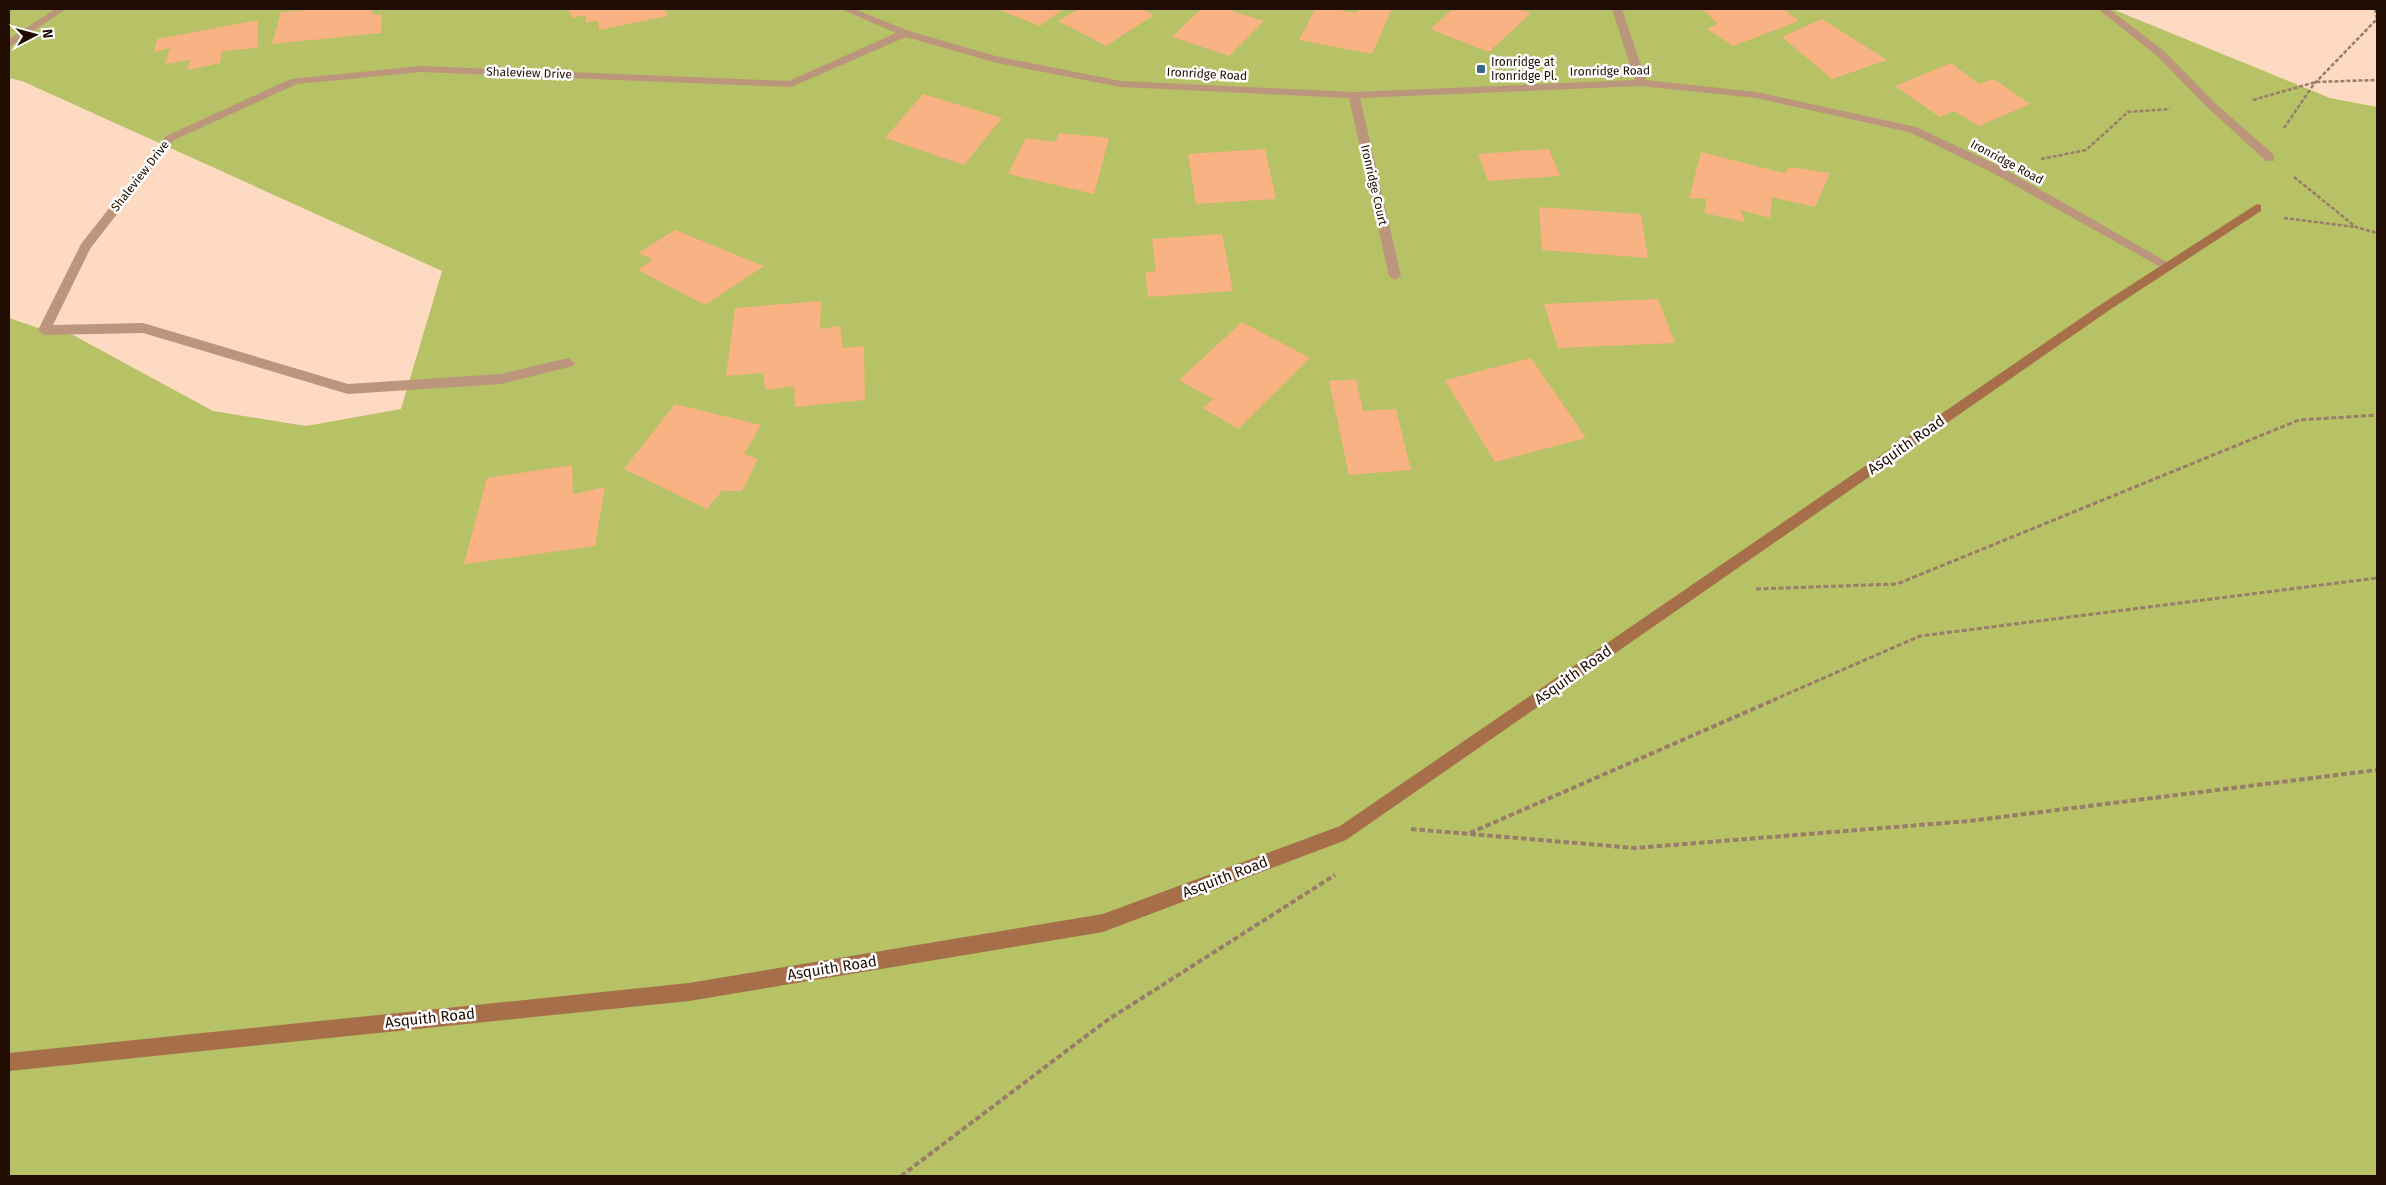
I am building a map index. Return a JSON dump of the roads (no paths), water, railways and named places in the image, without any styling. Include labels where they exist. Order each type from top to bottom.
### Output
[{"type":"street","points":[[9,44],[61,9]]},
{"type":"street","name":"Ironridge Road","points":[[846,9],[905,33],[997,60],[1121,84],[1354,95],[1640,82],[1756,95],[1912,129],[1995,169],[2168,266]]},
{"type":"street","points":[[1617,9],[1640,82]]},
{"type":"street","points":[[2103,9],[2160,53],[2212,105],[2270,158]]},
{"type":"street","name":"Shaleview Drive","points":[[568,363],[501,379],[348,389],[143,328],[44,330],[85,247],[170,138],[295,81],[421,69],[791,84],[905,33]]},
{"type":"street","name":"Ironridge Court","points":[[1354,95],[1395,276]]},
{"type":"street","name":"Asquith Road","points":[[9,1062],[689,992],[1103,923],[1346,832],[2107,306],[2255,209]]},
{"type":"place","name":"Ironridge at Ironridge Pl.","points":[[1481,69]]}]
